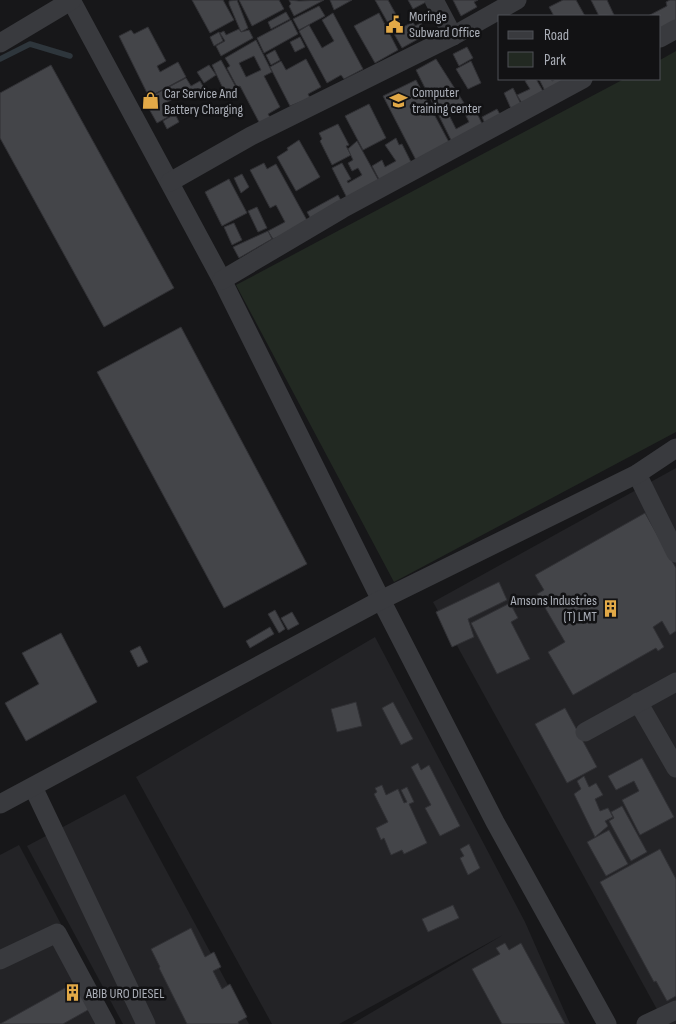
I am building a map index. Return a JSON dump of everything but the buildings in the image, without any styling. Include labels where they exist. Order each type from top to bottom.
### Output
[{"type":"street","points":[[0,43],[72,0],[222,280],[381,600],[495,822],[607,1024]]},
{"type":"street","points":[[434,0],[453,36]]},
{"type":"street","points":[[170,182],[251,136],[453,36],[518,0]]},
{"type":"street","points":[[661,38],[676,30]]},
{"type":"street","points":[[222,280],[342,209],[581,80]]},
{"type":"street","points":[[0,804],[381,600],[636,474],[676,448]]},
{"type":"street","points":[[636,474],[676,553]]},
{"type":"street","points":[[585,732],[676,682]]},
{"type":"street","points":[[638,702],[676,768]]},
{"type":"street","points":[[33,787],[146,1024]]},
{"type":"street","points":[[0,960],[57,933],[106,1024]]},
{"type":"street","points":[[646,1024],[676,1010]]},
{"type":"shaded area","name":"Amsons Industries (T) LMT","points":[[676,468],[676,1024],[665,1024],[433,602]]},
{"type":"shaded area","points":[[375,637],[525,922],[570,1024],[352,1024],[503,935],[339,1024],[272,1024],[136,777]]},
{"type":"shaded area","points":[[125,794],[249,1024],[123,1024],[27,846]]},
{"type":"shaded area","name":"ABIB URO DIESEL","points":[[19,845],[114,1024],[0,1024],[0,855]]},
{"type":"green space","points":[[676,51],[676,432],[394,582],[236,285],[622,80],[661,80],[661,59]]},
{"type":"waterway","points":[[0,59],[30,44],[70,56]]},
{"type":"place","name":"Moringe Subward Office","points":[[395,24]]},
{"type":"place","name":"Computer training center","points":[[398,100]]},
{"type":"place","name":"Car Service And Battery Charging","points":[[150,101]]},
{"type":"place","name":"Amsons Industries (T) LMT","points":[[611,608]]},
{"type":"place","name":"ABIB URO DIESEL","points":[[72,993]]}]
